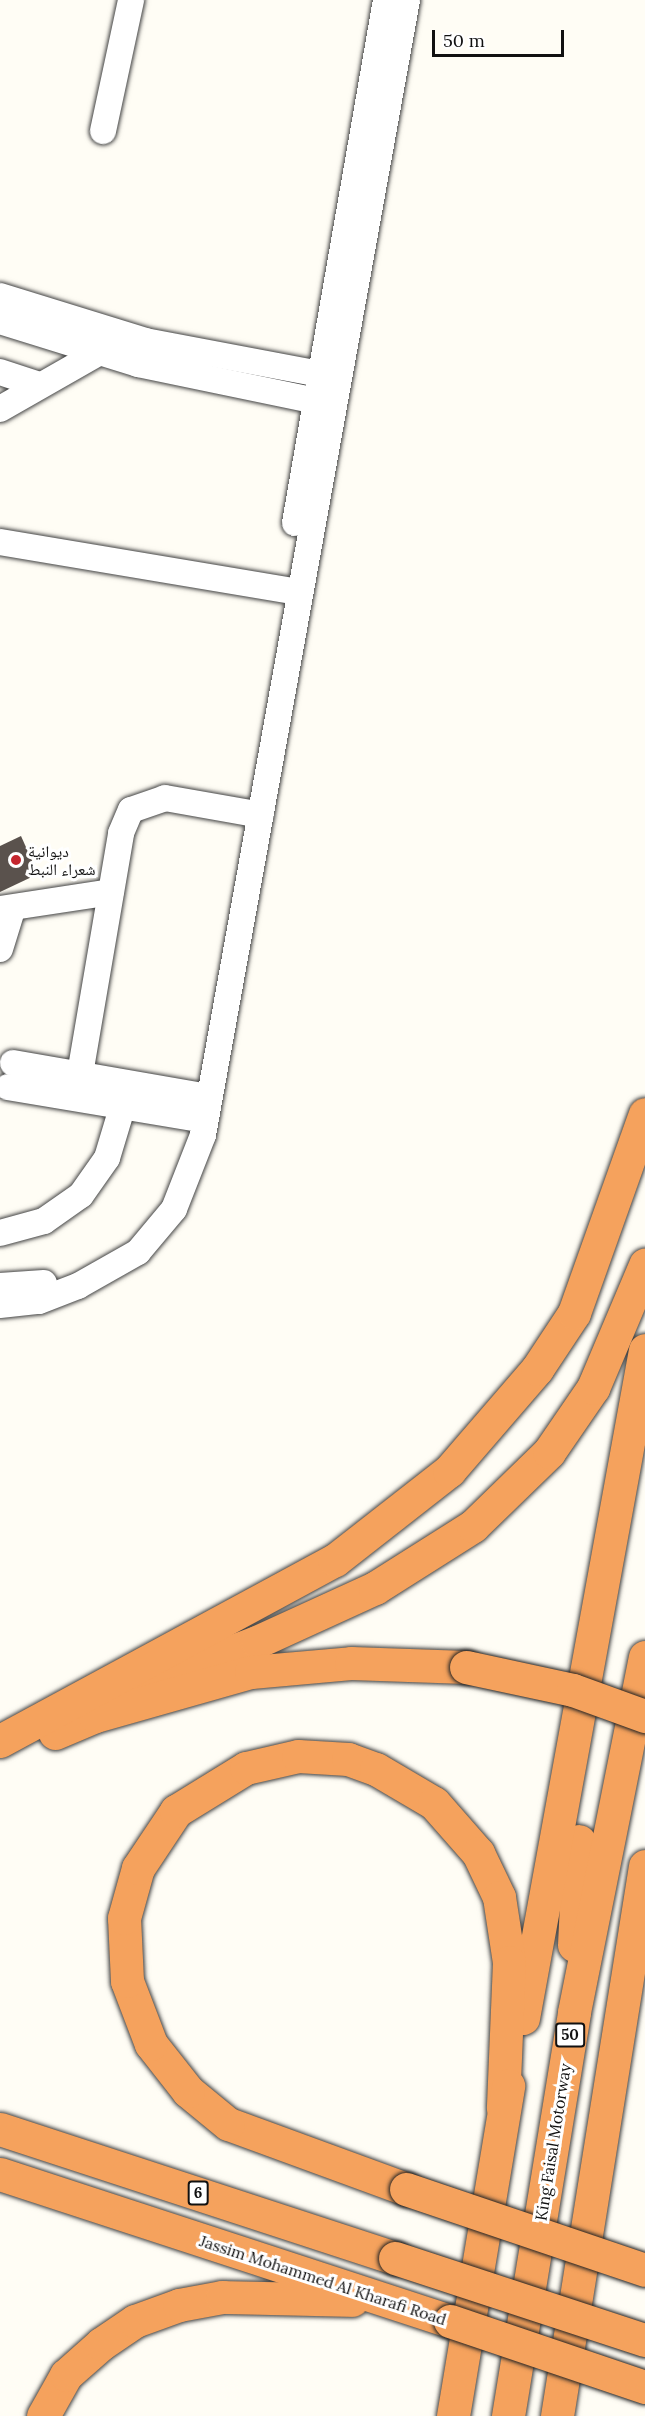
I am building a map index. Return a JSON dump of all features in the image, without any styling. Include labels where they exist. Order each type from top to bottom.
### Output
[{"type":"highway","points":[[0,1740],[335,1560],[449,1471],[497,1421],[574,1313],[645,1114]]},
{"type":"highway","points":[[94,1716],[111,1697],[257,1642],[375,1588],[473,1526],[549,1452],[593,1388],[645,1265]]},
{"type":"highway","points":[[453,2416],[503,2108],[547,1908],[645,1350]]},
{"type":"highway","points":[[574,2012],[574,1890],[583,1799],[645,1476]]},
{"type":"highway","name":"King Faisal Motorway","points":[[508,2416],[574,2012],[645,1658]]},
{"type":"highway","points":[[0,1756],[94,1716],[251,1672],[351,1663],[466,1667],[573,1690],[645,1716]]},
{"type":"highway","points":[[503,2108],[509,1962],[499,1897],[478,1853],[434,1803],[376,1769],[348,1760],[298,1756],[246,1768],[176,1811],[138,1868],[124,1918],[127,1981],[151,2044],[188,2091],[228,2124],[406,2189],[645,2270]]},
{"type":"highway","points":[[556,2416],[638,1935],[645,1866]]},
{"type":"highway","name":"6","points":[[0,2128],[645,2340]]},
{"type":"highway","name":"Jassim Mohammed Al Kharafi Road","points":[[0,2174],[645,2387]]},
{"type":"highway","points":[[43,2416],[66,2375],[100,2344],[135,2321],[178,2305],[222,2297],[386,2300]]},
{"type":"street","points":[[103,131],[131,0]]},
{"type":"street","points":[[329,376],[386,0]]},
{"type":"street","points":[[0,1286],[47,1283],[84,1269],[136,1233],[166,1196],[195,1106],[253,814],[324,402],[407,0]]},
{"type":"street","points":[[0,296],[145,341],[329,376]]},
{"type":"street","points":[[0,321],[98,353],[324,402]]},
{"type":"street","points":[[0,409],[98,353]]},
{"type":"street","points":[[0,372],[39,385]]},
{"type":"street","points":[[0,542],[292,590]]},
{"type":"street","points":[[65,1080],[111,892],[124,820],[141,802],[165,798],[253,814]]},
{"type":"street","points":[[0,1305],[39,1301],[112,1268],[157,1236],[190,1178],[215,1085],[253,814]]},
{"type":"street","points":[[0,949],[6,909],[111,892]]},
{"type":"street","points":[[11,1075],[65,1080],[195,1106]]},
{"type":"street","points":[[65,1080],[123,1105],[195,1106]]},
{"type":"street","points":[[0,1233],[44,1221],[81,1195],[107,1158],[123,1105]]},
{"type":"building","name":"ديوانية شعراء النبط","points":[[21,836],[38,874],[0,892],[0,846]]},
{"type":"place","name":"ديوانية شعراء النبط","points":[[16,860]]}]
